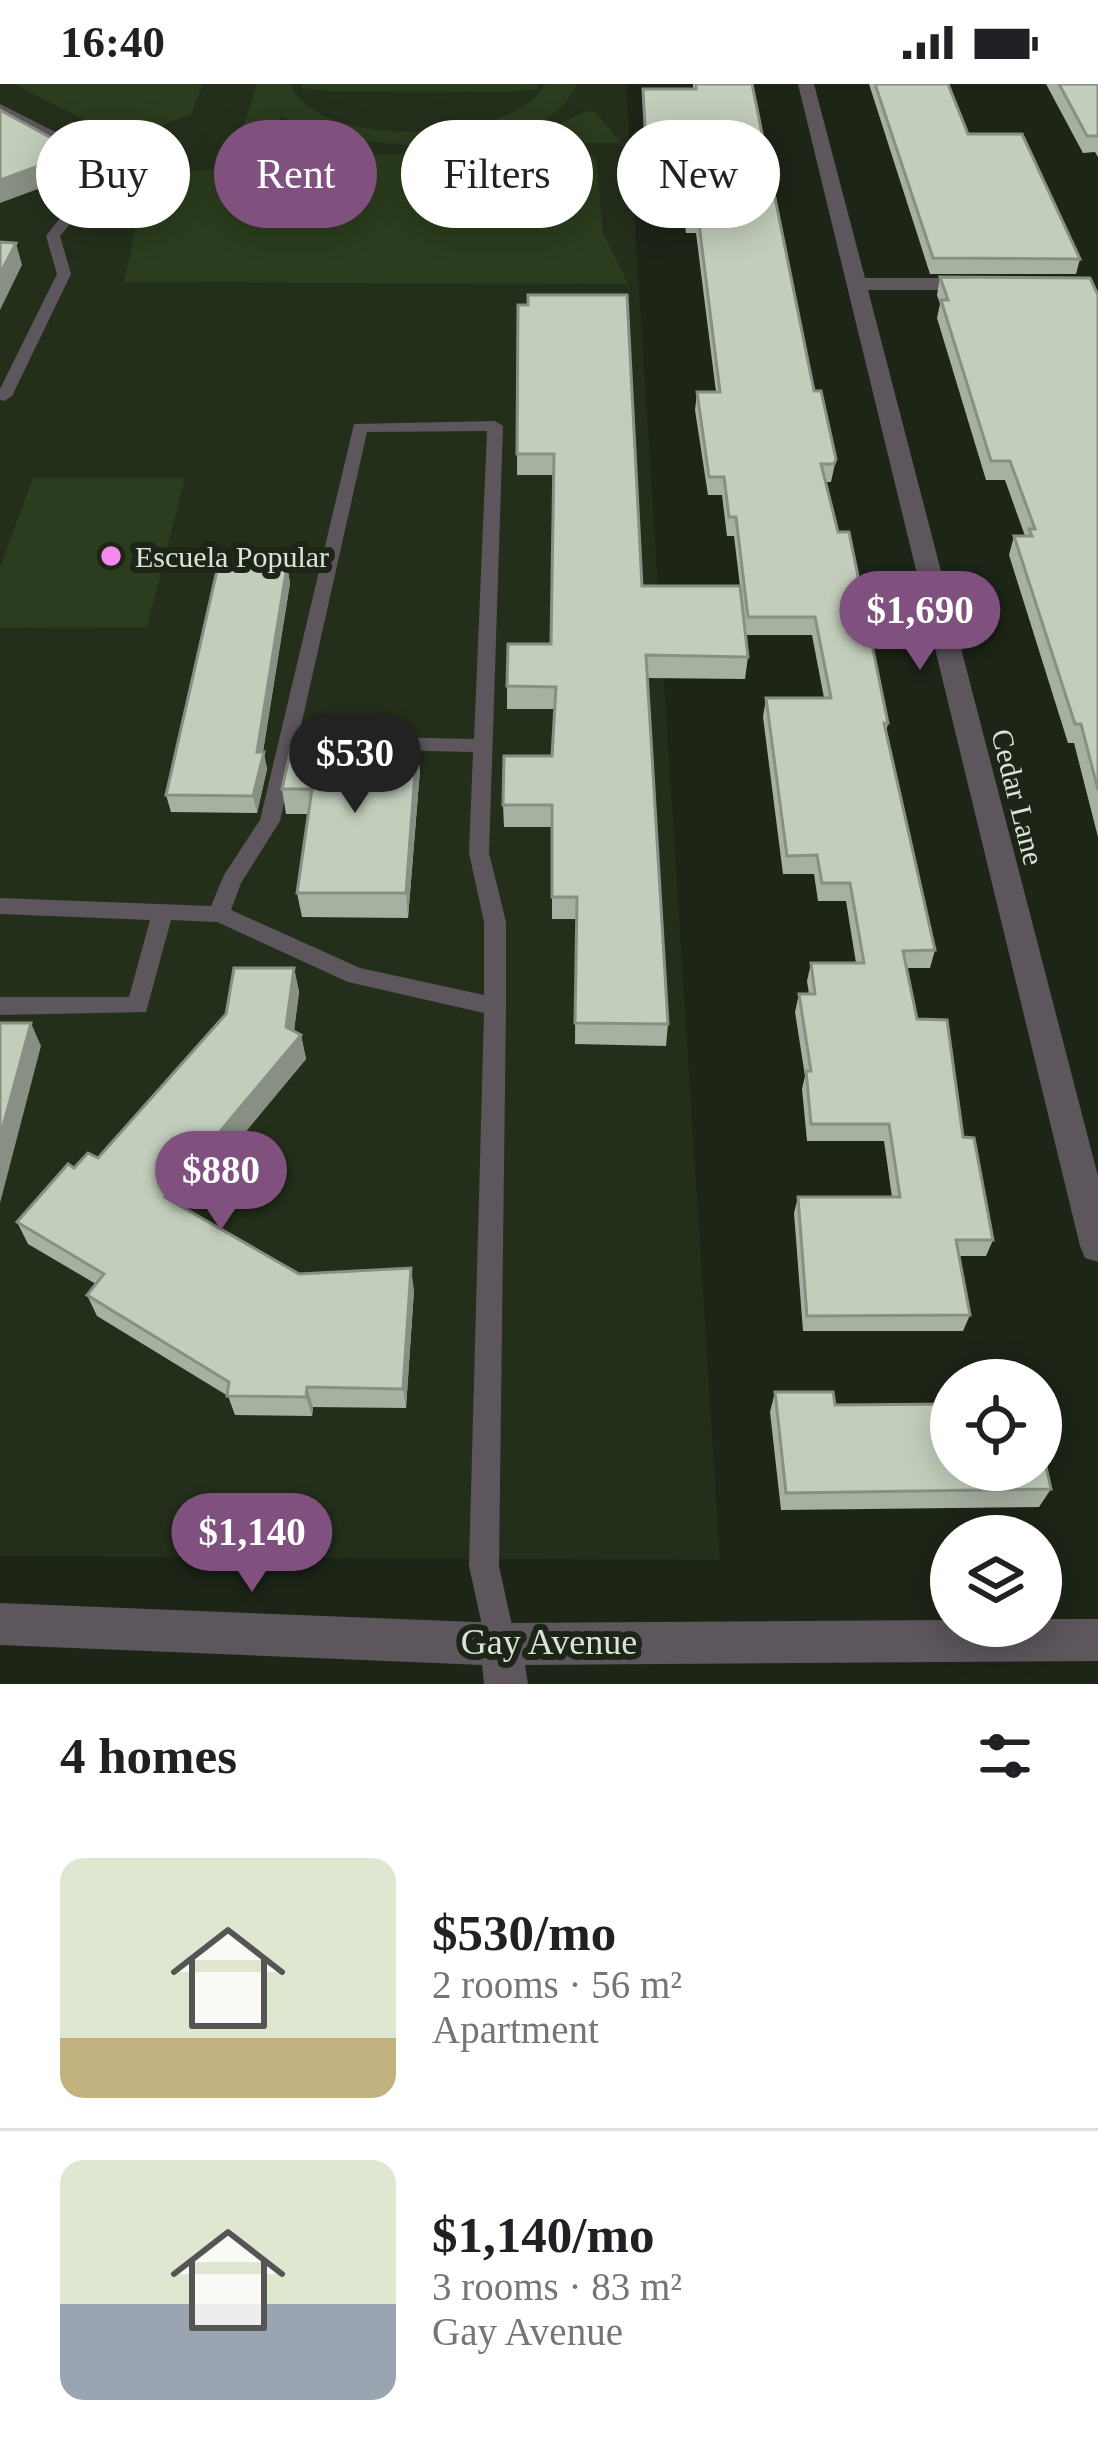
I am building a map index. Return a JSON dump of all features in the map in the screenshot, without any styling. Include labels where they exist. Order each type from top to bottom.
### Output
[{"type":"street","name":"Cedar Lane","points":[[806,84],[1098,1246]]},
{"type":"street","points":[[853,284],[1009,284]]},
{"type":"street","name":"Gay Avenue","points":[[0,1624],[503,1664],[1098,1640]]},
{"type":"lane","points":[[0,108],[91,154],[110,171],[110,180],[80,202],[53,236],[64,274],[4,396]]},
{"type":"lane","points":[[219,914],[231,881],[270,820],[360,427],[495,426],[479,853],[495,922],[484,1566],[503,1664]]},
{"type":"lane","points":[[288,742],[483,746]]},
{"type":"lane","points":[[0,906],[219,914],[356,976],[494,1007]]},
{"type":"lane","points":[[0,1006],[138,1006],[163,910]]},
{"type":"shaded area","points":[[0,84],[626,84],[628,120],[617,120],[617,228],[635,228],[720,1560],[0,1556]]},
{"type":"shaded area","points":[[14,84],[203,84],[191,114],[176,120],[85,120]]},
{"type":"shaded area","points":[[257,84],[291,84],[307,106],[334,120],[281,116],[280,120],[246,120]]},
{"type":"shaded area","points":[[302,84],[537,84],[537,89],[328,91],[301,88]]},
{"type":"shaded area","points":[[545,84],[577,84],[557,111],[541,120],[492,120],[526,104]]},
{"type":"shaded area","points":[[595,112],[617,143],[593,143],[593,120],[568,120]]},
{"type":"shaded area","points":[[377,129],[401,131],[401,144],[377,142]]},
{"type":"shaded area","points":[[377,154],[401,154],[401,228],[593,228],[596,156],[603,233],[628,284],[124,282],[136,228],[190,228],[190,171],[214,169],[214,228],[377,228]]},
{"type":"shaded area","points":[[33,478],[185,478],[147,627],[0,628],[0,568]]},
{"type":"building","points":[[696,84],[752,84],[759,120],[645,120],[643,89],[696,89]]},
{"type":"building","points":[[875,84],[948,84],[968,134],[1022,134],[1080,259],[933,258]]},
{"type":"building","points":[[1059,84],[1098,84],[1098,136],[1087,136]]},
{"type":"building","points":[[0,110],[36,130],[36,167],[0,180]]},
{"type":"building","points":[[780,223],[814,391],[821,391],[836,459],[834,464],[821,464],[838,532],[849,532],[888,723],[884,723],[935,950],[903,951],[917,1019],[947,1020],[963,1137],[974,1138],[993,1240],[956,1240],[970,1315],[807,1316],[798,1197],[900,1197],[889,1124],[811,1124],[806,1071],[811,1071],[799,994],[815,994],[811,963],[864,963],[850,883],[822,883],[817,855],[787,856],[766,698],[831,698],[815,617],[748,617],[736,517],[729,517],[724,477],[709,477],[697,392],[720,392],[700,228],[780,228]]},
{"type":"building","points":[[0,242],[16,243],[0,274]]},
{"type":"building","points":[[940,277],[1090,278],[1098,295],[1098,790],[1081,724],[1075,724],[1014,536],[1032,536],[1029,529],[1035,529],[1010,461],[991,461],[941,300],[948,300]]},
{"type":"building","points":[[528,295],[627,295],[642,586],[740,586],[748,657],[646,655],[668,1024],[575,1023],[577,897],[552,897],[552,805],[503,805],[504,756],[552,756],[556,687],[507,686],[508,644],[551,644],[554,454],[517,454],[518,305],[528,305]]},
{"type":"building","points":[[218,566],[287,566],[257,752],[264,752],[253,796],[166,795]]},
{"type":"building","points":[[292,744],[417,745],[406,893],[297,893],[312,789],[282,789]]},
{"type":"building","points":[[234,968],[294,968],[286,1027],[301,1035],[165,1197],[299,1274],[411,1268],[403,1389],[307,1387],[306,1397],[227,1396],[229,1382],[87,1295],[104,1274],[17,1222],[68,1164],[74,1168],[88,1153],[98,1158],[226,1014]]},
{"type":"building","points":[[0,1023],[31,1023],[0,1137]]},
{"type":"building","points":[[775,1392],[833,1392],[835,1405],[930,1404],[930,1491],[786,1493]]},
{"type":"place","name":"Escuela Popular","points":[[111,556]]}]
